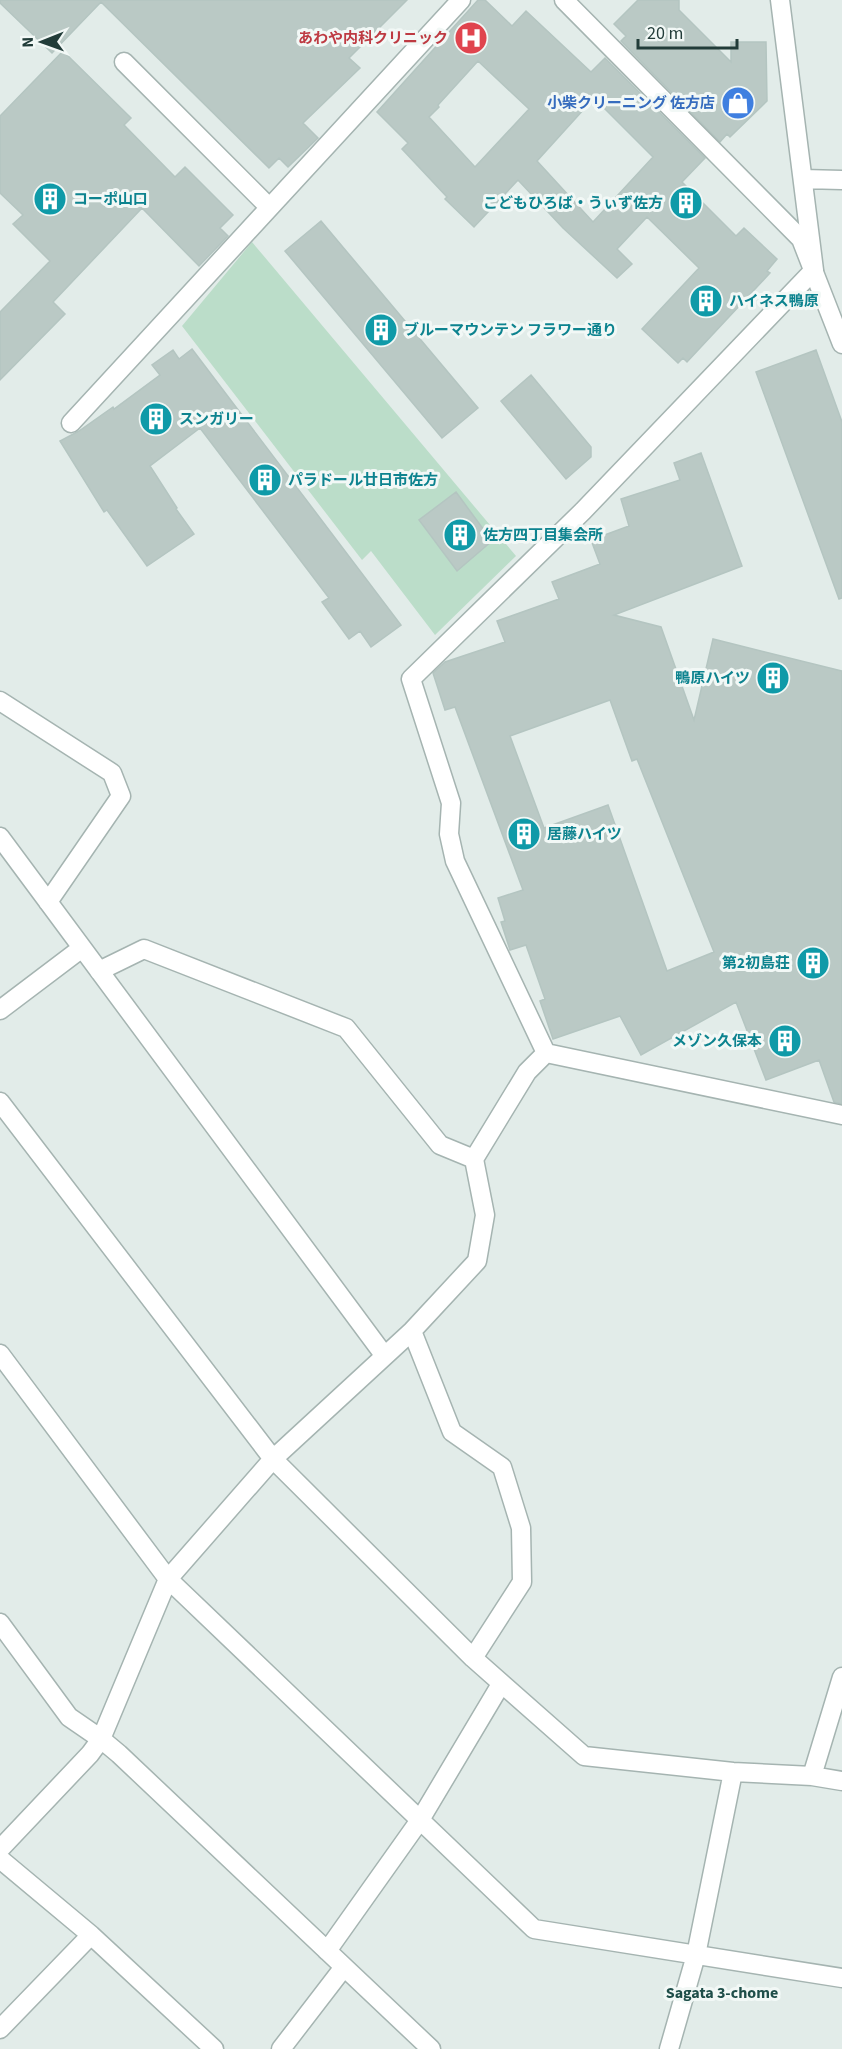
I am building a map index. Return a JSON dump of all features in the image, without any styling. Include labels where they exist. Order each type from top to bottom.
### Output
[{"type":"street","points":[[70,423],[461,0]]},
{"type":"street","points":[[564,0],[801,239],[842,344]]},
{"type":"street","points":[[780,0],[814,270]]},
{"type":"street","points":[[124,62],[269,207]]},
{"type":"street","points":[[803,179],[842,180]]},
{"type":"street","points":[[546,1053],[455,861],[449,834],[452,803],[411,680],[583,511],[814,270]]},
{"type":"street","points":[[0,701],[112,773],[121,796],[48,902]]},
{"type":"street","points":[[0,837],[384,1355]]},
{"type":"street","points":[[0,1011],[82,948]]},
{"type":"street","points":[[99,971],[144,949],[346,1028],[441,1145],[474,1159]]},
{"type":"street","points":[[546,1053],[842,1115]]},
{"type":"street","points":[[0,1849],[90,1754],[101,1739],[168,1579],[273,1459],[412,1331],[477,1261],[485,1215],[474,1159],[527,1072],[546,1053]]},
{"type":"street","points":[[0,1102],[273,1459],[473,1658],[584,1756],[733,1772],[812,1776],[842,1781]]},
{"type":"street","points":[[412,1331],[452,1432],[502,1467],[521,1528],[522,1582],[473,1658]]},
{"type":"street","points":[[0,1354],[168,1579],[534,1929],[842,1978]]},
{"type":"street","points":[[0,1623],[69,1718],[101,1739],[431,2049]]},
{"type":"street","points":[[812,1776],[842,1677]]},
{"type":"street","points":[[327,1951],[420,1820],[501,1684]]},
{"type":"street","points":[[669,2049],[696,1955],[733,1772]]},
{"type":"street","points":[[0,1859],[91,1935],[214,2049]]},
{"type":"street","points":[[0,2029],[91,1935]]},
{"type":"street","points":[[281,2049],[344,1967]]},
{"type":"green space","points":[[252,242],[516,556],[435,635],[371,551],[362,560],[182,326]]},
{"type":"building","points":[[0,0],[407,0],[349,58],[360,68],[303,123],[318,138],[288,167],[279,158],[269,168],[101,2],[52,53],[0,3]]},
{"type":"building","points":[[478,0],[485,0],[512,26],[526,11],[591,72],[605,58],[705,158],[682,182],[736,236],[744,228],[777,259],[767,271],[770,273],[687,362],[683,358],[678,363],[642,329],[699,268],[647,217],[617,249],[632,264],[617,278],[563,228],[518,180],[474,227],[445,199],[447,197],[402,149],[408,143],[377,112]],"holes":[[[478,61],[529,109],[475,167],[429,117]],[[594,98],[653,157],[593,222],[537,161]]]},
{"type":"building","points":[[638,0],[679,0],[679,10],[731,62],[731,42],[766,42],[767,101],[730,137],[727,134],[720,142],[621,41],[626,36],[614,24]]},
{"type":"building","points":[[63,51],[131,118],[124,125],[175,177],[185,167],[233,215],[220,228],[228,236],[199,266],[142,208],[53,302],[65,314],[0,380],[0,312],[50,261],[13,224],[23,215],[0,193],[0,116]]},
{"type":"building","name":"ブルーマウンテン フラワー通り","points":[[321,221],[478,408],[442,438],[285,251]]},
{"type":"building","points":[[192,349],[401,625],[371,647],[360,631],[349,639],[322,602],[329,598],[200,428],[150,466],[194,534],[147,566],[107,510],[104,512],[60,441],[79,431],[113,407],[114,409],[160,375],[152,365],[173,350],[179,359]]},
{"type":"building","points":[[816,350],[842,422],[842,598],[839,599],[756,372]]},
{"type":"building","points":[[531,375],[591,447],[591,457],[566,479],[501,401]]},
{"type":"building","points":[[701,453],[742,566],[614,615],[661,627],[694,720],[713,639],[842,671],[842,1104],[834,1102],[819,1060],[766,1080],[736,1002],[641,1055],[620,1016],[553,1039],[540,1001],[545,999],[526,945],[510,950],[501,922],[505,921],[498,898],[523,890],[455,707],[445,710],[433,673],[445,662],[505,642],[497,621],[559,599],[552,582],[600,564],[591,540],[629,526],[621,499],[680,480],[674,463]],"holes":[[[610,700],[632,761],[637,759],[714,952],[667,971],[608,805],[544,828],[510,736]]]},
{"type":"building","name":"佐方四丁目集会所","points":[[456,492],[492,541],[457,571],[419,520]]},
{"type":"place","name":"あわや内科クリニック","points":[[471,38]]},
{"type":"place","name":"小柴クリーニング 佐方店","points":[[738,103]]},
{"type":"place","name":"コーポ山口","points":[[50,199]]},
{"type":"place","name":"こどもひろば・うぃず佐方","points":[[686,203]]},
{"type":"place","name":"ハイネス鴨原","points":[[706,301]]},
{"type":"place","name":"ブルーマウンテン フラワー通り","points":[[381,330]]},
{"type":"place","name":"スンガリー","points":[[156,419]]},
{"type":"place","name":"パラドール廿日市佐方","points":[[265,480]]},
{"type":"place","name":"佐方四丁目集会所","points":[[460,535]]},
{"type":"place","name":"鴨原ハイツ","points":[[773,678]]},
{"type":"place","name":"居藤ハイツ","points":[[524,834]]},
{"type":"place","name":"第2初島荘","points":[[813,963]]},
{"type":"place","name":"メゾン久保本","points":[[785,1041]]},
{"type":"district","name":"Sagata 3-chome","points":[[722,1992]]}]
